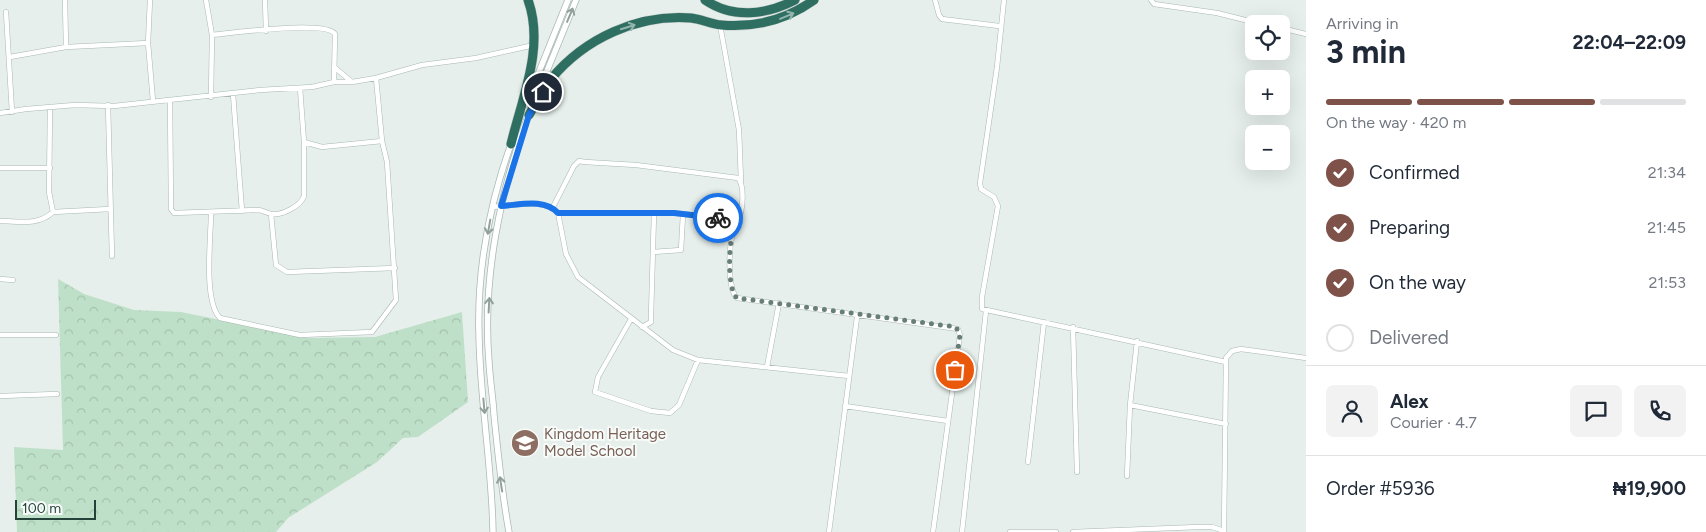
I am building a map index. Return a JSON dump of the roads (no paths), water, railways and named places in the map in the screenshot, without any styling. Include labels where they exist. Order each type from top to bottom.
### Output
[{"type":"highway","points":[[511,144],[532,62],[534,28],[528,0]]},
{"type":"highway","points":[[705,0],[721,10],[751,13],[768,11],[795,0]]},
{"type":"highway","points":[[529,115],[550,80],[574,56],[608,33],[655,18],[692,18],[720,24],[746,26],[773,21],[803,8],[814,0]]},
{"type":"street","points":[[65,0],[66,47]]},
{"type":"street","points":[[150,0],[148,43],[153,101]]},
{"type":"street","points":[[206,0],[212,35],[211,97]]},
{"type":"street","points":[[264,0],[266,31]]},
{"type":"street","points":[[493,532],[479,322],[482,275],[493,208],[511,144],[568,0]]},
{"type":"street","points":[[509,532],[500,474],[492,386],[488,322],[492,267],[501,206],[529,115],[576,0]]},
{"type":"street","points":[[935,0],[938,15],[942,19],[999,26]]},
{"type":"street","points":[[1004,0],[999,26],[1000,38],[997,67],[980,183],[981,189],[994,198],[998,206],[981,306],[986,311],[1074,327],[1226,362]]},
{"type":"street","points":[[1151,0],[1154,4],[1217,13],[1245,20]]},
{"type":"street","points":[[6,12],[12,112]]},
{"type":"street","points":[[720,24],[739,130],[741,214],[732,233],[730,272],[733,294],[737,298],[958,329],[960,335],[933,532]]},
{"type":"street","points":[[212,35],[307,26],[332,30],[335,34],[334,82]]},
{"type":"street","points":[[1290,30],[1306,34]]},
{"type":"street","points":[[10,57],[66,47],[148,43]]},
{"type":"street","points":[[0,113],[50,107],[108,106],[211,97],[300,88],[334,82],[352,82],[376,78],[422,65],[476,58],[534,45]]},
{"type":"street","points":[[334,67],[352,82]]},
{"type":"street","points":[[211,213],[210,283],[214,310],[220,318],[300,335],[372,332],[396,300],[387,162],[382,141],[376,78]]},
{"type":"street","points":[[170,100],[171,209],[178,214],[242,211],[266,211],[271,214],[296,207],[302,203],[304,196],[304,142],[300,88]]},
{"type":"street","points":[[233,94],[242,211]]},
{"type":"street","points":[[108,106],[112,256]]},
{"type":"street","points":[[50,107],[49,192],[52,212]]},
{"type":"street","points":[[304,142],[322,147],[382,141]]},
{"type":"street","points":[[553,207],[574,166],[579,162],[645,166],[738,178],[741,182]]},
{"type":"street","points":[[0,168],[50,168]]},
{"type":"street","points":[[493,208],[543,204],[553,207],[558,213],[566,254],[571,268],[588,285],[673,350],[698,360],[849,376]]},
{"type":"street","points":[[0,221],[38,222],[45,220],[52,212],[110,209]]},
{"type":"street","points":[[558,213],[683,214],[738,220]]},
{"type":"street","points":[[642,327],[651,322],[654,213]]},
{"type":"street","points":[[271,214],[276,266],[279,269],[287,272],[395,268]]},
{"type":"street","points":[[653,252],[681,250],[683,214]]},
{"type":"street","points":[[0,279],[12,280]]},
{"type":"street","points":[[767,367],[780,304]]},
{"type":"street","points":[[962,532],[986,311]]},
{"type":"street","points":[[829,532],[857,317],[860,315]]},
{"type":"street","points":[[631,318],[598,377],[596,392],[652,411],[670,413],[679,405],[698,360]]},
{"type":"street","points":[[479,322],[488,322]]},
{"type":"street","points":[[1028,462],[1044,322]]},
{"type":"street","points":[[1074,327],[1077,472]]},
{"type":"street","points":[[0,335],[56,334]]},
{"type":"street","points":[[1127,476],[1130,405],[1137,341]]},
{"type":"street","points":[[1073,532],[1212,527],[1224,532],[1226,362],[1232,351],[1241,349],[1306,358]]},
{"type":"street","points":[[482,386],[492,386]]},
{"type":"street","points":[[0,396],[57,394]]},
{"type":"street","points":[[1130,405],[1226,424]]},
{"type":"street","points":[[845,406],[948,421]]},
{"type":"street","points":[[1010,532],[1056,532]]},
{"type":"place","name":"Kingdom Heritage Model School","points":[[525,443]]}]
